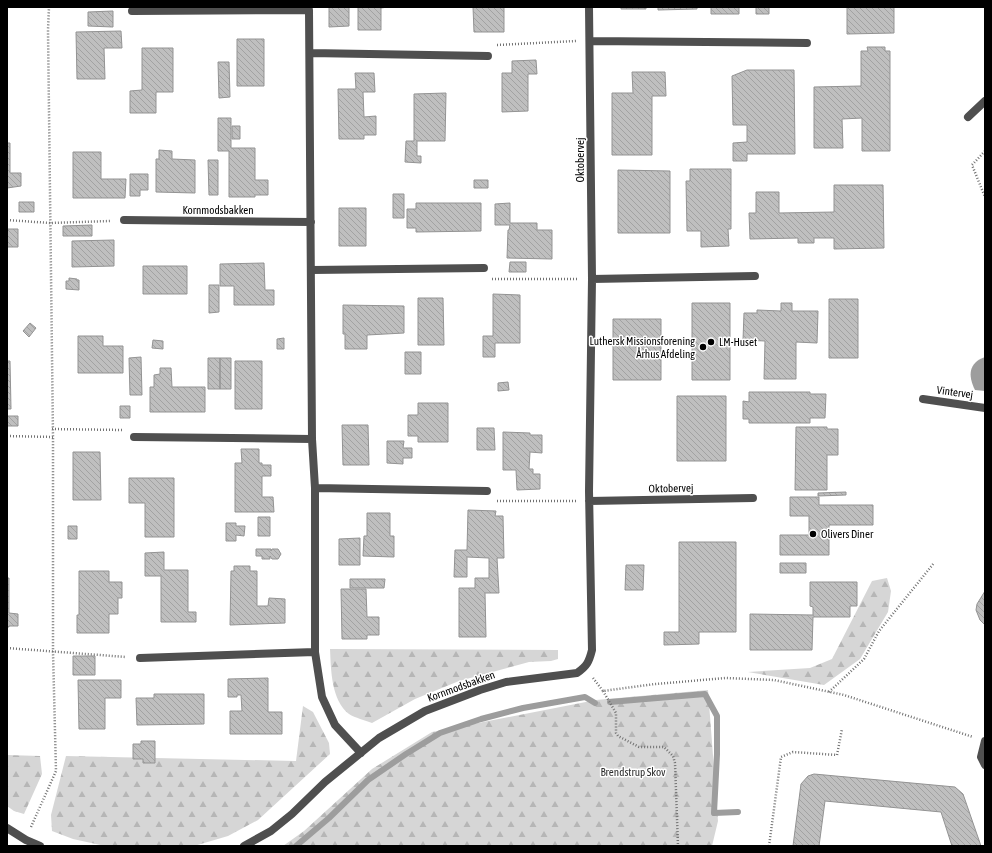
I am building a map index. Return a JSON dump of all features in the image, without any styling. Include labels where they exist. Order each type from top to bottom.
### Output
[{"type":"street","name":"Oktobervej","points":[[585,667],[592,650],[589,501],[592,279],[589,7]]},
{"type":"street","points":[[132,12],[309,10],[312,439],[315,488],[314,652],[322,697],[335,725],[361,753]]},
{"type":"street","points":[[590,41],[807,43]]},
{"type":"street","points":[[310,53],[488,56]]},
{"type":"street","points":[[968,118],[985,101]]},
{"type":"street","name":"Kornmodsbakken","points":[[124,220],[311,222]]},
{"type":"street","points":[[312,270],[484,268]]},
{"type":"street","points":[[592,279],[755,276]]},
{"type":"street","name":"Vintervej","points":[[923,399],[985,408]]},
{"type":"street","points":[[134,437],[312,439]]},
{"type":"street","points":[[315,488],[487,491]]},
{"type":"street","name":"Oktobervej","points":[[589,501],[753,498]]},
{"type":"street","points":[[140,658],[314,652]]},
{"type":"street","name":"Kornmodsbakken","points":[[244,846],[271,831],[292,814],[325,782],[379,738],[425,711],[506,682],[568,675],[577,673],[585,667]]},
{"type":"street","points":[[981,740],[981,757],[985,765]]},
{"type":"street","points":[[7,828],[26,840],[40,846]]},
{"type":"path","points":[[26,840],[56,771],[53,652],[49,7]]},
{"type":"path","points":[[488,56],[491,45],[590,41]]},
{"type":"path","points":[[985,151],[972,165],[985,197]]},
{"type":"path","points":[[7,220],[50,223],[124,220]]},
{"type":"path","points":[[485,279],[592,279]]},
{"type":"path","points":[[52,429],[130,430],[134,437]]},
{"type":"path","points":[[7,436],[52,437]]},
{"type":"path","points":[[487,491],[489,500],[589,501]]},
{"type":"path","points":[[828,692],[864,659],[879,631],[934,563]]},
{"type":"path","points":[[7,648],[140,658]]},
{"type":"path","points":[[585,667],[603,691],[616,713],[616,733],[618,736],[639,747],[664,747],[674,756],[678,846]]},
{"type":"path","points":[[603,691],[655,684],[726,678],[774,680],[844,695],[981,740]]},
{"type":"path","points":[[769,846],[781,757],[793,752],[837,755],[842,729]]},
{"type":"green space","points":[[887,578],[891,591],[888,612],[860,659],[824,685],[748,672],[810,668],[832,659],[872,581]]},
{"type":"green space","points":[[330,649],[558,650],[558,659],[551,661],[529,662],[459,681],[415,699],[372,723],[349,714],[339,701],[333,684]]},
{"type":"green space","name":"Brendstrup Skov","points":[[708,690],[718,821],[712,846],[283,846],[304,831],[372,769],[432,732],[596,700]]},
{"type":"green space","points":[[303,706],[313,712],[329,743],[330,754],[258,820],[228,836],[194,846],[105,846],[73,839],[52,831],[51,815],[66,756],[296,761]]},
{"type":"green space","points":[[7,755],[40,756],[42,774],[24,814],[14,811],[7,806]]},
{"type":"shaded area","points":[[985,357],[985,391],[975,390],[971,380],[971,370],[975,363]]},
{"type":"building","points":[[329,7],[349,7],[349,26],[329,27]]},
{"type":"building","points":[[358,7],[388,7],[381,8],[381,30],[358,30]]},
{"type":"building","points":[[473,7],[504,7],[504,32],[474,32]]},
{"type":"building","points":[[621,7],[646,7],[646,9],[621,9]]},
{"type":"building","points":[[658,7],[697,7],[697,9],[658,10]]},
{"type":"building","points":[[711,7],[739,7],[739,14],[711,14]]},
{"type":"building","points":[[756,7],[769,7],[769,14],[756,14]]},
{"type":"building","points":[[847,7],[894,7],[894,33],[847,34]]},
{"type":"building","points":[[113,11],[113,27],[88,26],[88,12]]},
{"type":"building","points":[[121,31],[122,48],[104,48],[105,79],[77,79],[76,32]]},
{"type":"building","points":[[237,39],[264,39],[264,86],[237,86]]},
{"type":"building","points":[[867,47],[885,47],[885,51],[890,51],[890,151],[862,151],[862,118],[842,119],[843,148],[814,148],[814,87],[861,86],[861,51],[868,51]]},
{"type":"building","points":[[142,48],[173,48],[173,92],[156,92],[156,113],[130,113],[130,91],[142,90]]},
{"type":"building","points":[[536,60],[537,74],[528,74],[528,111],[502,112],[502,73],[512,73],[512,61]]},
{"type":"building","points":[[218,62],[229,62],[230,97],[219,98]]},
{"type":"building","points":[[747,70],[794,70],[795,154],[747,154],[747,161],[733,161],[733,143],[747,142],[747,125],[733,125],[732,76]]},
{"type":"building","points":[[632,72],[665,72],[666,96],[652,96],[652,155],[612,155],[612,93],[633,93]]},
{"type":"building","points":[[355,73],[374,73],[375,92],[363,92],[364,117],[376,116],[376,135],[364,135],[364,139],[339,139],[338,89],[356,89]]},
{"type":"building","points":[[446,93],[445,141],[417,141],[417,156],[421,156],[421,163],[405,162],[406,141],[414,141],[414,94]]},
{"type":"building","points":[[218,118],[231,118],[231,148],[255,148],[255,180],[268,180],[268,195],[255,195],[255,197],[229,197],[229,151],[218,151]]},
{"type":"building","points":[[232,126],[240,126],[240,139],[232,139]]},
{"type":"building","points":[[7,143],[10,143],[10,173],[21,173],[21,186],[7,188]]},
{"type":"building","points":[[159,150],[172,151],[172,159],[195,160],[195,193],[156,192],[156,159],[159,159]]},
{"type":"building","points":[[73,152],[101,152],[101,179],[126,179],[125,198],[73,198]]},
{"type":"building","points":[[208,160],[218,160],[218,195],[209,195]]},
{"type":"building","points":[[690,169],[731,169],[731,229],[728,229],[729,246],[701,247],[701,231],[687,231],[686,181],[690,181]]},
{"type":"building","points":[[618,170],[670,171],[670,233],[618,233]]},
{"type":"building","points":[[130,174],[148,174],[148,190],[140,190],[140,196],[130,196]]},
{"type":"building","points":[[474,180],[488,180],[488,188],[474,188]]},
{"type":"building","points":[[834,185],[883,185],[884,248],[834,249],[834,238],[814,238],[814,243],[798,243],[798,238],[750,239],[749,213],[756,213],[756,192],[779,192],[779,213],[834,212]]},
{"type":"building","points":[[393,194],[404,194],[404,218],[393,218]]},
{"type":"building","points":[[19,202],[34,202],[34,212],[19,212]]},
{"type":"building","points":[[416,203],[481,203],[481,231],[416,232],[416,228],[407,228],[407,209],[416,209]]},
{"type":"building","points":[[510,203],[510,223],[537,223],[537,230],[552,230],[552,259],[507,258],[508,230],[510,225],[495,225],[495,204]]},
{"type":"building","points":[[339,208],[366,208],[366,246],[339,246]]},
{"type":"building","points":[[92,225],[92,236],[63,236],[63,226]]},
{"type":"building","points":[[7,229],[18,229],[18,247],[7,247]]},
{"type":"building","points":[[114,240],[114,266],[72,267],[72,241]]},
{"type":"building","points":[[510,262],[526,262],[526,272],[509,272]]},
{"type":"building","points":[[264,263],[265,290],[274,290],[274,305],[234,305],[234,286],[220,286],[220,264]]},
{"type":"building","points":[[143,266],[187,266],[187,294],[143,294]]},
{"type":"building","points":[[69,278],[79,280],[79,290],[66,289],[66,281],[69,281]]},
{"type":"building","points":[[209,285],[219,285],[219,312],[209,313]]},
{"type":"building","points":[[493,294],[520,295],[520,343],[495,343],[495,357],[483,357],[483,336],[493,336]]},
{"type":"building","points":[[418,298],[443,298],[444,345],[418,345]]},
{"type":"building","points":[[829,299],[858,299],[858,358],[829,358]]},
{"type":"building","name":"LM-Huset","points":[[692,303],[730,303],[730,380],[692,380]]},
{"type":"building","points":[[781,303],[792,303],[792,311],[818,311],[817,343],[796,342],[796,379],[764,379],[765,341],[743,340],[744,313],[757,313],[757,310],[781,311]]},
{"type":"building","points":[[343,305],[404,306],[404,333],[367,335],[367,349],[345,349],[345,334],[343,334]]},
{"type":"building","points":[[613,319],[661,319],[661,380],[613,380]]},
{"type":"building","points":[[30,323],[36,328],[29,337],[23,331]]},
{"type":"building","points":[[78,336],[103,336],[103,346],[123,346],[123,373],[78,373]]},
{"type":"building","points":[[284,338],[284,349],[277,349],[277,339]]},
{"type":"building","points":[[153,340],[163,341],[163,349],[152,348]]},
{"type":"building","points":[[405,352],[421,352],[421,374],[405,374]]},
{"type":"building","points":[[141,357],[142,395],[130,395],[129,358]]},
{"type":"building","points":[[208,358],[220,358],[220,389],[208,389]]},
{"type":"building","points":[[220,358],[231,358],[231,389],[220,389]]},
{"type":"building","points":[[7,361],[10,361],[11,409],[7,409]]},
{"type":"building","points":[[235,361],[262,361],[262,409],[235,409]]},
{"type":"building","points":[[160,368],[171,368],[172,387],[205,387],[205,412],[150,412],[150,387],[154,387],[154,375],[160,374]]},
{"type":"building","points":[[508,382],[509,390],[498,391],[498,383]]},
{"type":"building","points":[[749,392],[810,392],[810,394],[826,394],[825,418],[810,418],[810,423],[749,423],[749,419],[743,419],[743,401],[749,402]]},
{"type":"building","points":[[677,396],[726,396],[726,461],[677,461]]},
{"type":"building","points":[[418,403],[448,403],[448,442],[418,442],[418,436],[408,436],[408,415],[418,415]]},
{"type":"building","points":[[120,406],[130,406],[130,418],[120,418]]},
{"type":"building","points":[[7,416],[18,416],[18,426],[7,426]]},
{"type":"building","points":[[342,425],[368,425],[369,465],[343,465]]},
{"type":"building","points":[[796,427],[827,427],[827,429],[838,429],[838,455],[827,455],[827,490],[795,490]]},
{"type":"building","points":[[477,428],[494,428],[495,450],[477,450]]},
{"type":"building","points":[[503,432],[542,435],[542,453],[530,452],[529,469],[533,469],[533,474],[540,474],[540,489],[517,490],[516,470],[503,470]]},
{"type":"building","points":[[387,441],[404,441],[403,448],[412,448],[412,458],[403,458],[403,464],[387,463]]},
{"type":"building","points":[[241,449],[259,449],[259,463],[262,463],[262,465],[271,465],[271,476],[262,476],[262,497],[273,497],[274,512],[235,512],[235,463],[242,463]]},
{"type":"building","points":[[73,452],[100,452],[101,500],[73,500]]},
{"type":"building","points":[[129,478],[174,478],[174,537],[145,537],[145,503],[129,503]]},
{"type":"building","points":[[846,492],[846,495],[818,496],[818,493]]},
{"type":"building","points":[[790,497],[819,497],[819,505],[873,505],[873,525],[829,525],[829,555],[780,555],[780,535],[809,535],[809,516],[790,516]]},
{"type":"building","points":[[468,510],[496,511],[495,516],[503,516],[504,558],[497,558],[499,593],[485,593],[486,637],[459,637],[459,588],[475,588],[475,578],[489,578],[489,558],[467,557],[467,577],[454,577],[455,550],[467,550]]},
{"type":"building","points":[[367,513],[390,513],[390,536],[394,536],[394,557],[363,556],[364,536],[367,536]]},
{"type":"building","points":[[258,517],[270,517],[270,536],[258,536]]},
{"type":"building","points":[[226,523],[236,523],[236,526],[245,526],[244,536],[236,535],[236,541],[226,541]]},
{"type":"building","points":[[68,526],[77,526],[77,539],[68,539]]},
{"type":"building","points":[[360,538],[360,565],[339,565],[339,539]]},
{"type":"building","points":[[679,542],[736,542],[736,632],[699,632],[699,644],[664,645],[664,632],[679,632]]},
{"type":"building","points":[[256,549],[271,549],[271,551],[272,549],[278,549],[281,554],[278,559],[272,559],[270,556],[270,559],[262,559],[262,556],[256,556]]},
{"type":"building","points":[[164,552],[164,570],[188,570],[188,612],[196,612],[196,622],[161,622],[161,576],[145,576],[145,553]]},
{"type":"building","points":[[780,563],[806,563],[806,573],[780,573]]},
{"type":"building","points":[[626,565],[644,565],[643,590],[625,590]]},
{"type":"building","points":[[234,566],[250,566],[250,571],[257,571],[257,606],[268,606],[269,598],[285,599],[285,623],[230,625],[231,571],[234,571]]},
{"type":"building","points":[[79,571],[109,571],[109,582],[122,582],[122,598],[118,598],[118,614],[109,614],[109,633],[77,633],[77,615],[79,615]]},
{"type":"building","points":[[7,578],[9,578],[9,613],[18,614],[18,626],[7,627]]},
{"type":"building","points":[[350,579],[385,579],[384,588],[350,588]]},
{"type":"building","points":[[810,582],[857,582],[857,606],[850,606],[850,617],[813,617],[812,650],[750,650],[750,614],[813,615],[813,607],[810,606]]},
{"type":"building","points":[[341,589],[366,589],[367,617],[379,617],[379,635],[367,635],[367,639],[342,639]]},
{"type":"building","points":[[985,591],[985,625],[980,620],[976,610],[977,604]]},
{"type":"building","points":[[73,656],[95,656],[95,675],[73,675]]},
{"type":"building","points":[[268,678],[268,712],[282,712],[282,734],[230,734],[230,711],[242,711],[241,695],[237,695],[237,697],[228,697],[228,679]]},
{"type":"building","points":[[78,680],[121,680],[121,698],[105,698],[105,729],[79,729]]},
{"type":"building","points":[[154,694],[204,694],[204,724],[137,725],[136,698],[154,698]]},
{"type":"building","points":[[141,741],[155,741],[155,763],[143,763],[143,759],[133,759],[133,744],[141,744]]},
{"type":"building","points":[[814,774],[955,787],[963,794],[981,846],[952,846],[941,812],[825,801],[819,846],[793,846],[801,784],[808,776]]},
{"type":"waterway","points":[[610,702],[705,694],[717,716],[714,813],[738,812]]},
{"type":"waterway","points":[[296,846],[329,818],[368,780],[440,733],[481,719],[523,708],[585,697],[595,703]]},
{"type":"place","name":"LM-Huset","points":[[711,342]]},
{"type":"place","name":"Luthersk Missionsforening Århus Afdeling","points":[[703,347]]},
{"type":"place","name":"Olivers Diner","points":[[813,534]]}]
